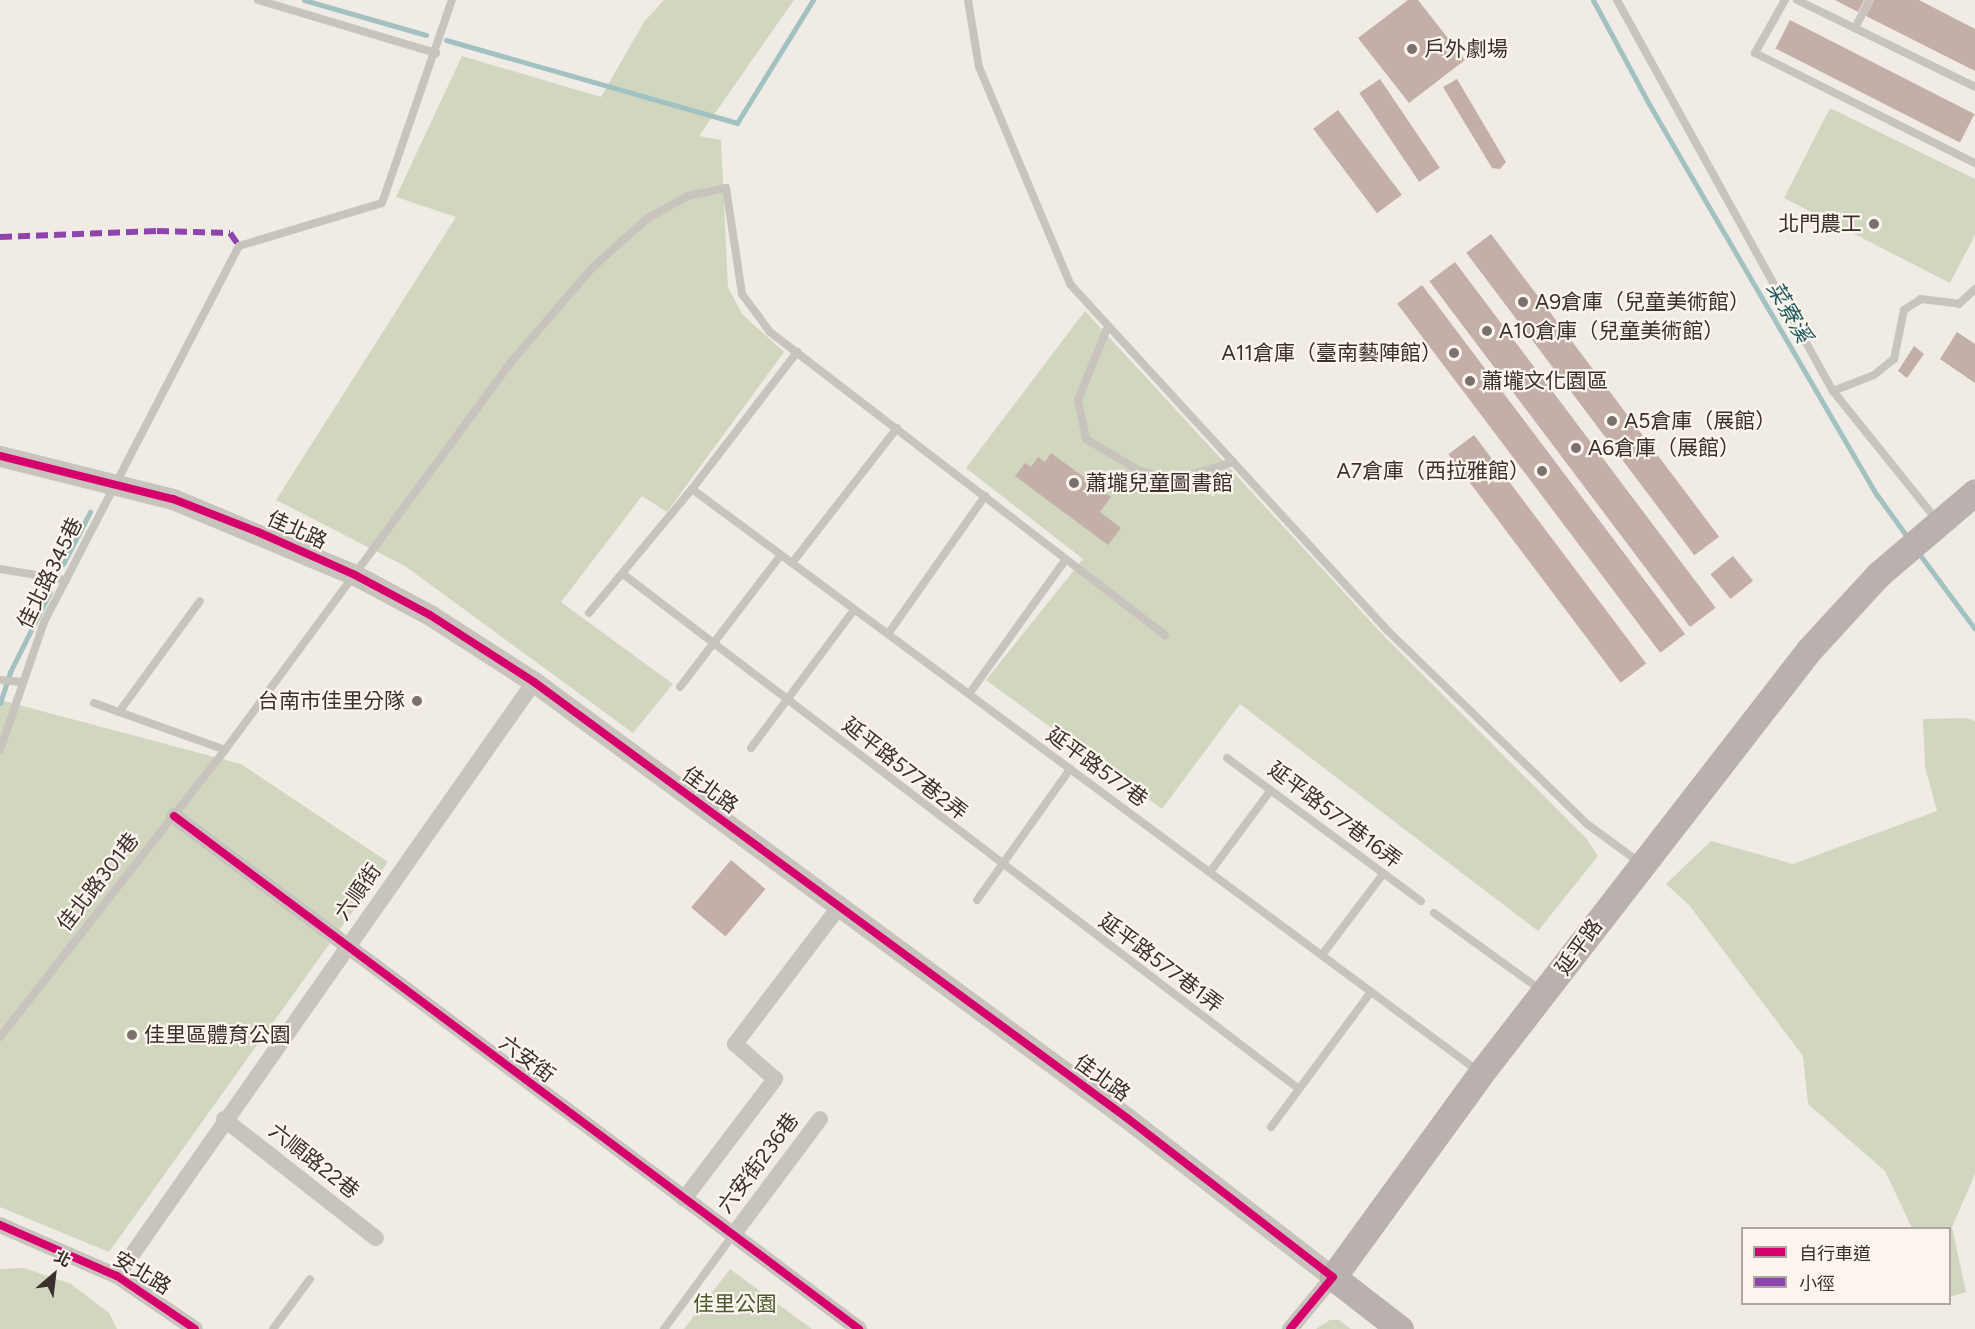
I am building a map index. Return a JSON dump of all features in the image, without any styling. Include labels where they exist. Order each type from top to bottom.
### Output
[{"type":"main road","name":"延平路","points":[[1333,1277],[1481,1073],[1545,993],[1640,864],[1809,650],[1879,574],[1975,492]]},
{"type":"main road","name":"佳北路","points":[[1333,1277],[1400,1329]]},
{"type":"street","name":"佳北路","points":[[0,456],[115,482],[173,499],[355,575],[430,615],[534,682],[1127,1118],[1333,1277]]},
{"type":"street","name":"六順街","points":[[117,1276],[224,1119],[534,682]]},
{"type":"street","name":"六安街","points":[[174,816],[859,1329]]},
{"type":"street","points":[[684,1199],[776,1079],[735,1044],[839,908]]},
{"type":"street","name":"六順路22巷","points":[[224,1119],[376,1238]]},
{"type":"street","name":"六安街236巷","points":[[733,1235],[820,1119]]},
{"type":"street","name":"安北路","points":[[0,1225],[117,1276],[195,1329]]},
{"type":"street","name":"延平路","points":[[1290,1329],[1333,1277]]},
{"type":"lane","points":[[258,0],[436,53],[452,0]]},
{"type":"lane","points":[[968,0],[979,67],[1018,167],[1070,284],[1388,632],[1587,824],[1640,864]]},
{"type":"lane","points":[[1617,0],[1833,391],[1938,522]]},
{"type":"lane","points":[[1785,0],[1755,53],[1975,164]]},
{"type":"lane","points":[[1797,0],[1975,87]]},
{"type":"lane","points":[[1855,28],[1869,0]]},
{"type":"lane","name":"佳北路345巷","points":[[0,750],[44,622],[239,246],[382,203],[436,53]]},
{"type":"lane","name":"佳北路301巷","points":[[0,1037],[225,750],[511,362],[593,267],[648,218],[688,196],[726,188],[742,294],[770,332],[797,352]]},
{"type":"lane","points":[[1833,391],[1874,375],[1894,359],[1904,310],[1921,299],[1959,304],[1973,295]]},
{"type":"lane","points":[[1108,326],[1078,400],[1086,439],[1138,470],[1173,480],[1233,462]]},
{"type":"lane","points":[[590,613],[692,489],[797,352],[1166,635]]},
{"type":"lane","points":[[792,563],[897,428]]},
{"type":"lane","name":"延平路577巷","points":[[692,489],[1481,1073]]},
{"type":"lane","points":[[888,634],[985,496]]},
{"type":"lane","points":[[680,687],[781,555]]},
{"type":"lane","points":[[969,694],[1066,559]]},
{"type":"lane","points":[[0,569],[66,580]]},
{"type":"lane","name":"延平路577巷2弄","points":[[623,574],[1001,865]]},
{"type":"lane","points":[[119,712],[200,601]]},
{"type":"lane","points":[[751,748],[854,610]]},
{"type":"lane","points":[[0,680],[22,682]]},
{"type":"lane","points":[[94,703],[225,750]]},
{"type":"lane","name":"延平路577巷16弄","points":[[1227,758],[1421,901]]},
{"type":"lane","points":[[977,900],[1070,769]]},
{"type":"lane","points":[[1210,872],[1271,790]]},
{"type":"lane","name":"延平路577巷1弄","points":[[1001,865],[1299,1089]]},
{"type":"lane","points":[[1322,956],[1383,874]]},
{"type":"lane","points":[[1434,913],[1545,993]]},
{"type":"lane","points":[[1271,1127],[1371,992]]},
{"type":"lane","points":[[664,1329],[733,1235]]},
{"type":"lane","points":[[273,1329],[310,1279]]},
{"type":"green space","points":[[664,0],[794,0],[699,136],[721,140],[728,287],[742,314],[784,352],[667,512],[642,496],[561,602],[673,684],[633,733],[405,566],[276,500],[456,217],[396,197],[462,56],[601,97],[644,22]]},
{"type":"green space","points":[[1830,108],[1975,179],[1975,235],[1950,283],[1784,198]]},
{"type":"green space","points":[[1085,311],[1385,637],[1586,838],[1598,856],[1538,931],[1240,704],[1162,809],[986,680],[1083,559],[966,468]]},
{"type":"green space","name":"佳里區體育公園","points":[[0,700],[241,764],[388,862],[109,1252],[0,1207]]},
{"type":"green space","points":[[1966,718],[1975,721],[1975,1174],[1952,1227],[1966,1292],[1951,1297],[1951,1227],[1912,1227],[1885,1171],[1808,1104],[1803,1056],[1689,905],[1666,884],[1711,841],[1793,864],[1937,811],[1925,767],[1923,719]]},
{"type":"green space","points":[[24,1268],[71,1284],[109,1313],[117,1329],[0,1329],[0,1269]]},
{"type":"green space","name":"佳里公園","points":[[730,1269],[812,1329],[684,1329]]},
{"type":"green space","points":[[1330,1320],[1339,1320],[1351,1329],[1316,1329]]},
{"type":"building","name":"戶外劇場","points":[[1408,0],[1418,0],[1465,60],[1409,103],[1358,38]]},
{"type":"building","points":[[1835,0],[1864,0],[1858,12]]},
{"type":"building","points":[[1874,0],[1919,0],[1975,29],[1975,71],[1866,16]]},
{"type":"building","points":[[1790,20],[1974,114],[1960,142],[1775,49]]},
{"type":"building","points":[[1380,79],[1440,168],[1419,182],[1359,93]]},
{"type":"building","points":[[1457,79],[1506,162],[1500,169],[1492,168],[1443,87]]},
{"type":"building","points":[[1338,110],[1402,195],[1377,213],[1313,129]]},
{"type":"building","points":[[1491,234],[1719,537],[1694,555],[1466,253]]},
{"type":"building","points":[[1455,262],[1716,608],[1690,627],[1429,281]]},
{"type":"building","points":[[1422,285],[1685,634],[1660,653],[1397,304]]},
{"type":"building","points":[[1957,332],[1975,344],[1975,383],[1940,359]]},
{"type":"building","points":[[1914,346],[1924,354],[1907,378],[1898,371]]},
{"type":"building","points":[[1474,435],[1646,663],[1621,683],[1448,454]]},
{"type":"building","points":[[1051,453],[1111,497],[1100,512],[1121,528],[1108,545],[1015,476],[1025,463],[1031,467],[1038,457],[1045,462]]},
{"type":"building","points":[[1733,556],[1753,581],[1731,599],[1710,574]]},
{"type":"building","points":[[731,860],[765,889],[726,936],[691,907]]},
{"type":"waterway","points":[[304,0],[426,35]]},
{"type":"waterway","points":[[446,40],[737,123],[813,0]]},
{"type":"waterway","name":"菜寮溪","points":[[1593,0],[1649,104],[1877,495],[1908,538]]},
{"type":"waterway","points":[[63,564],[90,512]]},
{"type":"waterway","name":"菜寮溪","points":[[1917,551],[1975,629]]},
{"type":"waterway","points":[[0,703],[10,672],[50,592]]},
{"type":"marked path","points":[[0,237],[157,231],[230,233],[239,246]]},
{"type":"cycle path","points":[[0,456],[173,499],[258,532],[355,575],[430,615],[534,682],[1127,1118],[1333,1277],[1290,1329]]},
{"type":"cycle path","points":[[174,816],[859,1329]]},
{"type":"cycle path","points":[[0,1225],[117,1276],[195,1329]]},
{"type":"place","name":"戶外劇場","points":[[1412,49]]},
{"type":"place","name":"北門農工","points":[[1874,224]]},
{"type":"place","name":"A9倉庫（兒童美術館）","points":[[1523,302]]},
{"type":"place","name":"A10倉庫（兒童美術館）","points":[[1487,331]]},
{"type":"place","name":"A11倉庫（臺南藝陣館）","points":[[1454,353]]},
{"type":"place","name":"蕭壠文化園區","points":[[1470,381]]},
{"type":"place","name":"A5倉庫（展館）","points":[[1612,421]]},
{"type":"place","name":"A6倉庫（展館）","points":[[1576,448]]},
{"type":"place","name":"A7倉庫（西拉雅館）","points":[[1542,471]]},
{"type":"place","name":"蕭壠兒童圖書館","points":[[1074,483]]},
{"type":"place","name":"台南市佳里分隊","points":[[417,701]]},
{"type":"place","name":"佳里區體育公園","points":[[132,1035]]}]
